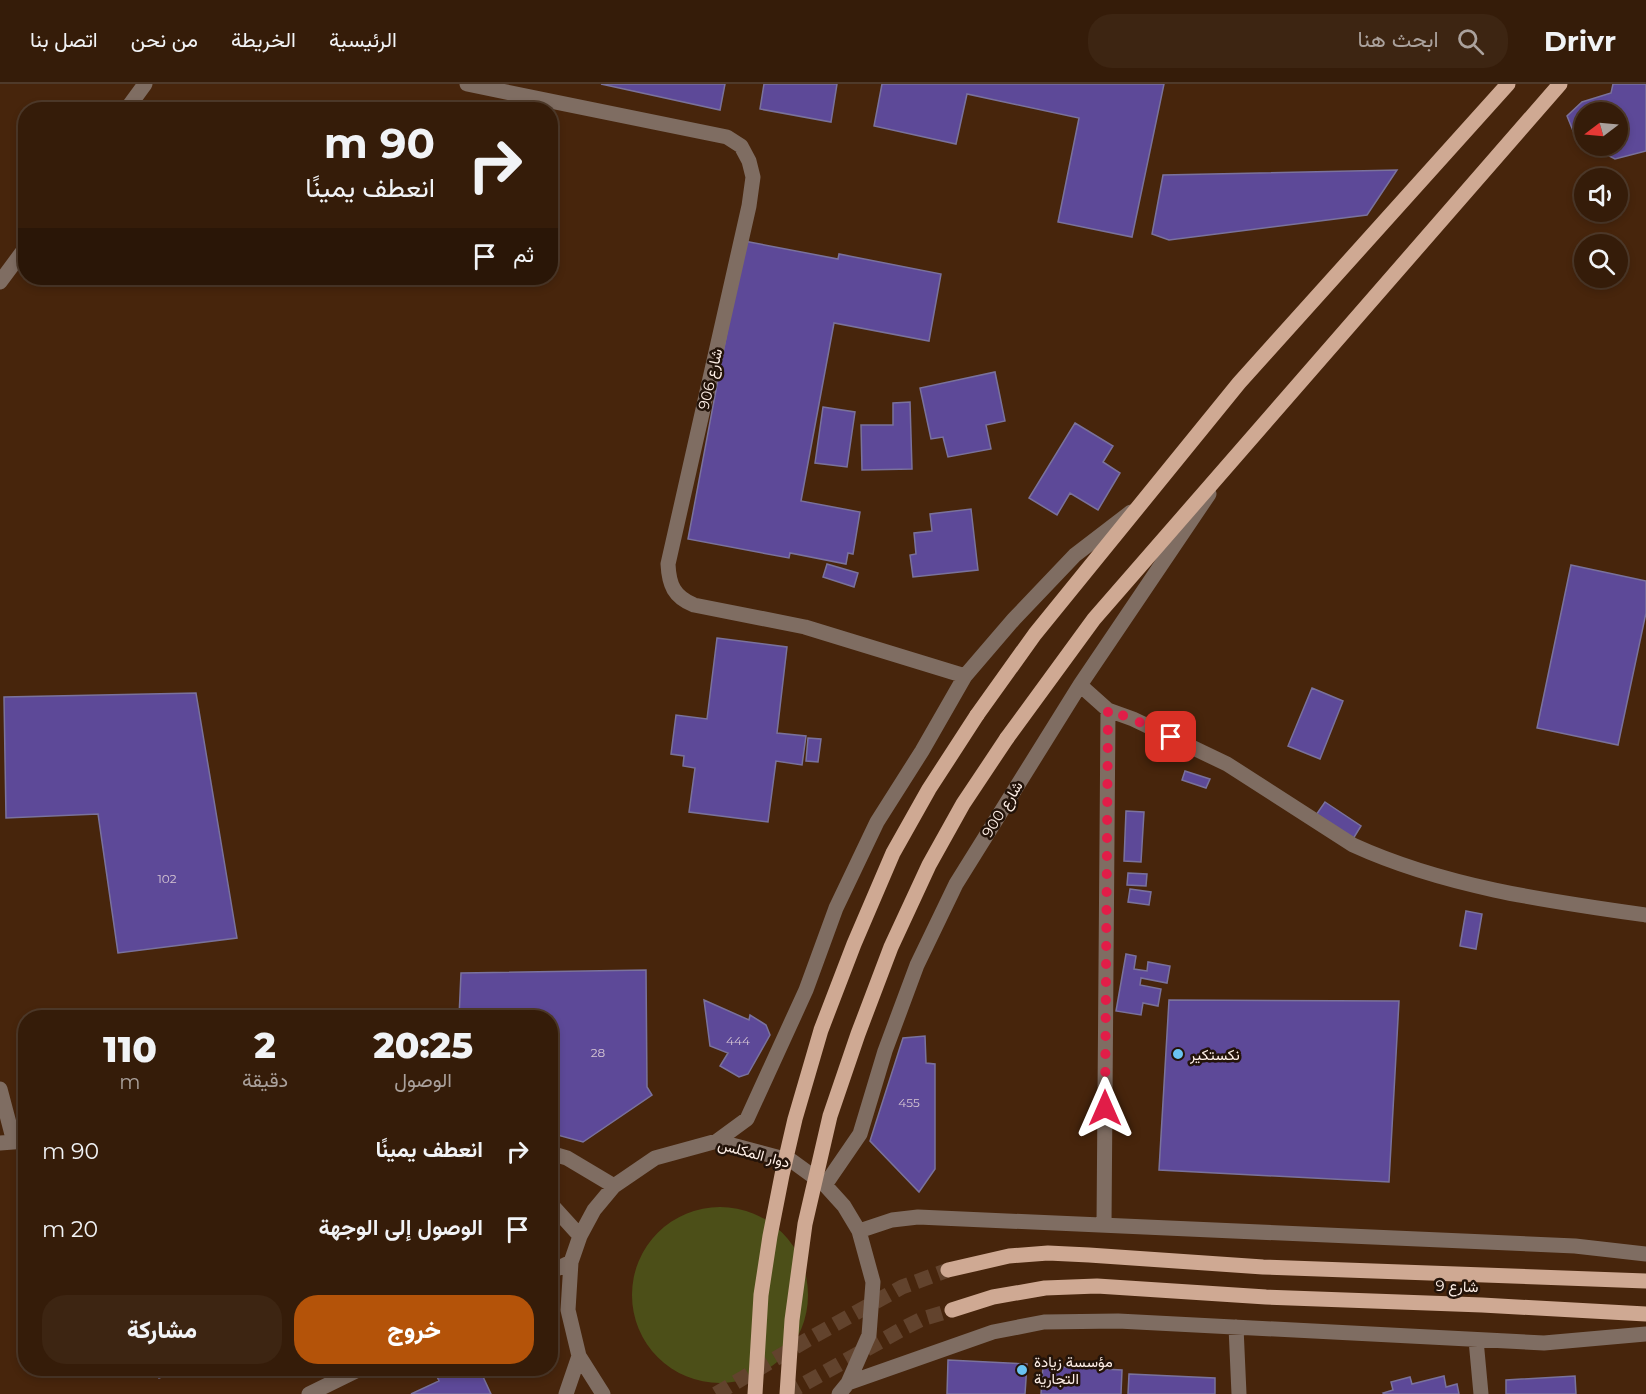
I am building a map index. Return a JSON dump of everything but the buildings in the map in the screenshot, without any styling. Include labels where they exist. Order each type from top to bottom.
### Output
[{"type":"main road","points":[[755,1394],[761,1295],[770,1236],[795,1119],[821,1030],[854,944],[893,853],[977,715],[1035,634],[1239,383],[1508,84]]},
{"type":"main road","points":[[787,1394],[792,1320],[805,1224],[834,1105],[891,947],[930,865],[963,804],[1006,738],[1094,619],[1560,84]]},
{"type":"main road","points":[[948,1270],[1009,1256],[1048,1253],[1263,1267],[1646,1281]]},
{"type":"main road","name":"شارع 9","points":[[952,1310],[993,1297],[1045,1288],[1097,1286],[1266,1297],[1646,1314]]},
{"type":"street","points":[[132,102],[145,84]]},
{"type":"street","name":"شارع 906","points":[[467,84],[555,102]]},
{"type":"street","name":"شارع 906","points":[[558,103],[727,137],[741,146],[749,161],[753,177],[749,206],[668,564],[668,577],[681,600],[694,605],[805,627],[965,676]]},
{"type":"street","points":[[0,282],[18,258]]},
{"type":"street","name":"شارع 900","points":[[825,1185],[860,1134],[885,1051],[916,965],[956,884],[1080,685],[1232,460]]},
{"type":"street","points":[[717,1141],[747,1119],[806,990],[836,908],[876,822],[922,752],[965,676],[1014,619],[1075,555],[1140,504]]},
{"type":"street","points":[[1080,685],[1108,710],[1133,719],[1227,764],[1353,845],[1373,854],[1458,882],[1549,901],[1646,915]]},
{"type":"street","points":[[1104,1225],[1108,710]]},
{"type":"street","points":[[0,1089],[13,1142]]},
{"type":"street","name":"دوار المكلس","points":[[603,1394],[579,1356],[568,1310],[571,1262],[580,1236],[594,1210],[614,1186],[655,1158],[717,1141],[792,1161],[825,1185],[844,1206],[859,1231],[873,1282],[870,1335],[843,1388]]},
{"type":"street","points":[[558,1155],[567,1158],[614,1186]]},
{"type":"street","points":[[558,1212],[580,1236]]},
{"type":"street","points":[[859,1231],[892,1220],[918,1216],[1575,1246],[1646,1254]]},
{"type":"street","points":[[558,1268],[571,1262]]},
{"type":"street","points":[[843,1388],[993,1332],[1044,1322],[1118,1321],[1544,1343],[1646,1334]]},
{"type":"street","points":[[1236,1327],[1239,1394]]},
{"type":"street","points":[[1476,1341],[1481,1394]]},
{"type":"street","points":[[566,1394],[579,1356]]},
{"type":"street","points":[[309,1394],[346,1376]]},
{"type":"green space","points":[[720,1207],[754,1214],[769,1222],[782,1233],[793,1246],[801,1261],[808,1295],[801,1329],[793,1344],[782,1357],[769,1368],[754,1376],[720,1383],[686,1376],[671,1368],[658,1357],[647,1344],[639,1329],[632,1295],[639,1261],[647,1246],[658,1233],[671,1222],[686,1214]]},
{"type":"tunnel","points":[[716,1394],[902,1287],[948,1270]]},
{"type":"tunnel","points":[[786,1394],[906,1327],[922,1319],[952,1310]]},
{"type":"place","name":"نكستكير","points":[[1178,1054]]},
{"type":"place","name":"مؤسسة زيادة التجارية","points":[[1022,1370]]},
{"type":"route","points":[[1105,1108],[1108,710],[1171,737]]}]
